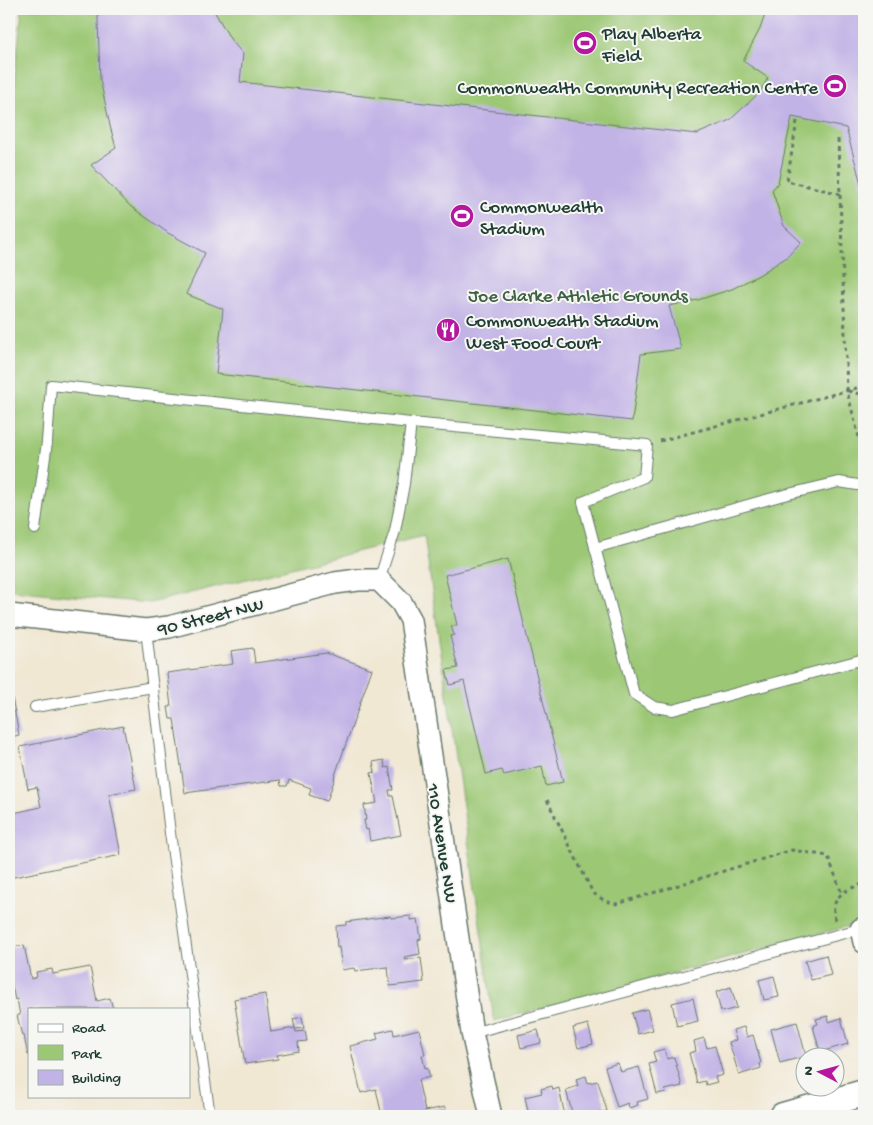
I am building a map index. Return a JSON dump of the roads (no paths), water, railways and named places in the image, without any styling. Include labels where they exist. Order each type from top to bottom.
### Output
[{"type":"street","name":"90 Street NW","points":[[9,615],[146,630],[169,627],[335,583],[379,580]]},
{"type":"street","name":"110 Avenue NW","points":[[379,580],[401,602],[411,620],[472,1032],[490,1116]]},
{"type":"street","points":[[783,1116],[864,1093]]},
{"type":"lane","points":[[35,529],[47,442],[51,385],[411,423],[647,445],[644,477],[583,502],[634,694],[654,707],[673,710],[864,658]]},
{"type":"lane","points":[[379,580],[395,531],[404,484],[411,423]]},
{"type":"lane","points":[[595,548],[780,496],[839,482],[864,486]]},
{"type":"lane","points":[[146,630],[170,833],[210,1116]]},
{"type":"lane","points":[[35,707],[153,687]]},
{"type":"lane","points":[[472,1032],[838,935],[863,933]]},
{"type":"place","name":"Play Alberta Field","points":[[585,43]]},
{"type":"place","name":"Commonwealth Community Recreation Centre","points":[[835,86]]},
{"type":"place","name":"Commonwealth Stadium","points":[[462,216]]},
{"type":"place","name":"Commonwealth Stadium West Food Court","points":[[448,330]]},
{"type":"park label","name":"Joe Clarke Athletic Grounds","points":[[578,294]]}]
